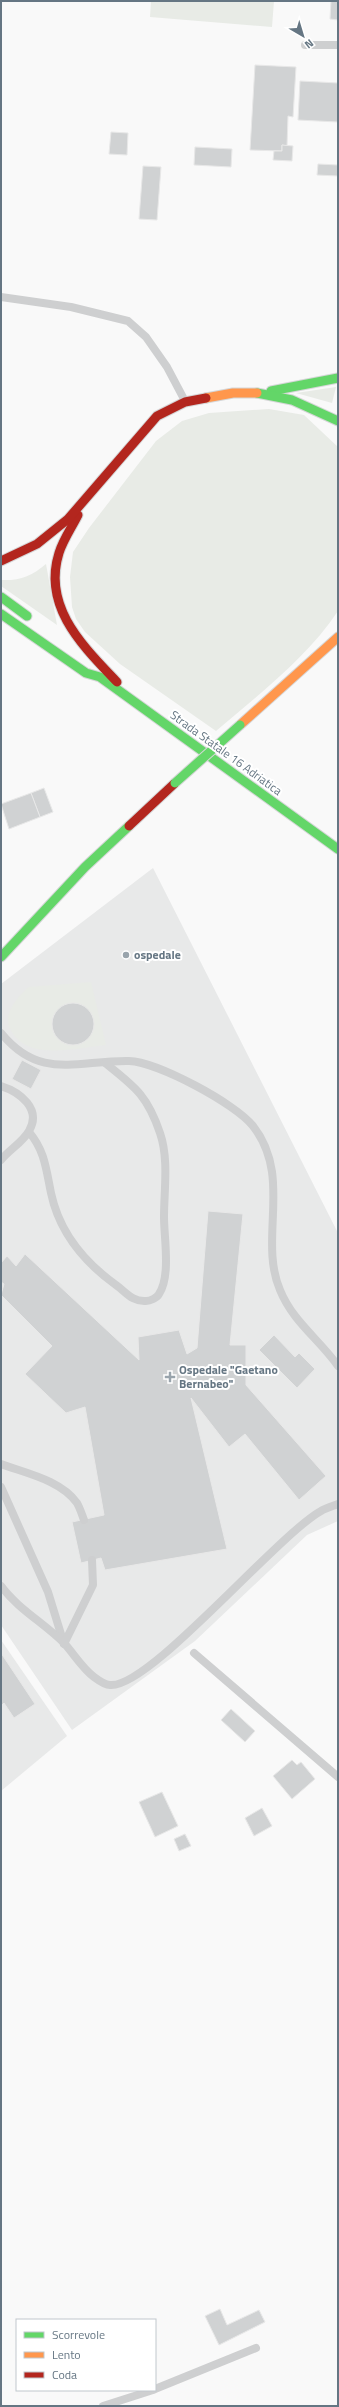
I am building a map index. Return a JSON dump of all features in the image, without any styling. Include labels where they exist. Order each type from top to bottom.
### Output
[{"type":"main road","points":[[1,561],[37,544],[68,519],[85,501],[150,422],[166,410],[185,402],[233,393],[257,393],[311,385],[338,378]]},
{"type":"main road","points":[[257,393],[292,400],[338,421]]},
{"type":"main road","points":[[85,501],[58,554],[54,578],[56,599],[75,638],[136,703]]},
{"type":"main road","points":[[1,597],[38,624]]},
{"type":"main road","name":"Strada Statale 16 Adriatica","points":[[1,614],[86,673],[100,677],[338,849]]},
{"type":"main road","points":[[10,632],[86,680],[136,703]]},
{"type":"main road","points":[[1,957],[85,867],[175,783],[338,637]]},
{"type":"main road","name":"Strada Statale 16 Adriatica","points":[[80,655],[92,664],[100,677]]},
{"type":"lane","points":[[305,45],[338,45]]},
{"type":"lane","points":[[1,297],[71,308],[128,321],[146,337],[167,367],[185,402]]},
{"type":"lane","points":[[1,1033],[17,1050],[44,1064],[130,1061],[155,1067],[208,1093],[233,1108],[253,1126],[267,1152],[272,1178],[275,1207],[271,1261],[279,1290],[298,1323],[325,1348],[338,1366]]},
{"type":"lane","points":[[29,1132],[39,1143],[49,1174],[51,1193],[58,1215],[65,1232],[77,1250],[106,1278],[130,1297],[140,1301],[150,1301],[159,1296],[163,1285],[167,1245],[164,1217],[165,1166],[160,1134],[145,1099],[131,1082],[105,1063]]},
{"type":"lane","points":[[1,1086],[10,1088],[23,1098],[32,1108],[34,1120],[29,1132],[1,1160]]},
{"type":"lane","points":[[1,1464],[53,1484],[66,1492],[77,1503],[84,1520]]},
{"type":"lane","points":[[1,1487],[48,1592],[64,1644]]},
{"type":"lane","points":[[1,1586],[64,1644],[94,1678],[108,1685],[121,1685],[132,1680],[176,1644],[254,1568],[286,1540],[321,1511],[338,1504]]},
{"type":"lane","points":[[64,1644],[93,1584],[92,1560]]},
{"type":"lane","points":[[194,1653],[338,1777]]},
{"type":"lane","points":[[156,2389],[256,2348]]},
{"type":"lane","points":[[103,2406],[151,2391]]},
{"type":"shaded area","points":[[151,1],[274,1],[272,27],[150,17]]},
{"type":"shaded area","points":[[336,387],[332,403],[296,393]]},
{"type":"shaded area","points":[[269,409],[304,415],[338,447],[338,611],[297,660],[216,731],[120,664],[85,632],[76,619],[72,607],[70,577],[73,552],[89,528],[156,441],[182,421],[209,413]]},
{"type":"shaded area","points":[[46,564],[57,625],[1,586],[1,580],[14,580],[25,577],[36,572]]},
{"type":"shaded area","name":"Ospedale \"Gaetano Bernabeo\"","points":[[153,868],[338,1233],[338,1521],[307,1535],[195,1641],[72,1730],[1,1625],[1,984]]},
{"type":"shaded area","points":[[91,982],[106,1045],[66,1050],[38,1049],[26,1045],[16,1038],[9,1026],[8,1021],[10,1010],[21,994],[29,987]]},
{"type":"shaded area","points":[[1,1640],[67,1736],[1,1791]]},
{"type":"building","points":[[331,1],[338,1],[338,20],[330,19]]},
{"type":"building","points":[[255,65],[296,67],[293,117],[288,116],[287,146],[282,145],[282,151],[250,150]]},
{"type":"building","points":[[300,81],[338,83],[338,122],[298,120]]},
{"type":"building","points":[[111,132],[128,133],[127,155],[109,154]]},
{"type":"building","points":[[282,145],[293,146],[292,161],[273,160],[274,151],[282,151]]},
{"type":"building","points":[[195,147],[232,149],[231,167],[194,165]]},
{"type":"building","points":[[318,164],[338,165],[338,176],[317,175]]},
{"type":"building","points":[[143,166],[161,167],[157,220],[139,219]]},
{"type":"building","points":[[44,788],[53,812],[40,817],[31,793]]},
{"type":"building","points":[[31,793],[40,817],[9,829],[1,804]]},
{"type":"building","points":[[73,1003],[88,1009],[94,1024],[88,1039],[73,1045],[58,1039],[52,1024],[58,1009]]},
{"type":"building","points":[[22,1060],[41,1070],[31,1089],[12,1079]]},
{"type":"building","points":[[208,1211],[243,1214],[230,1345],[246,1345],[246,1385],[326,1476],[299,1500],[245,1434],[229,1447],[191,1398],[227,1549],[105,1570],[101,1558],[81,1563],[72,1522],[104,1515],[85,1407],[66,1413],[25,1374],[52,1346],[1,1295],[4,1284],[1,1282],[1,1263],[7,1256],[16,1266],[25,1254],[139,1360],[138,1337],[179,1330],[187,1354],[197,1348]]},
{"type":"building","points":[[274,1335],[295,1357],[299,1353],[315,1369],[297,1388],[259,1350]]},
{"type":"building","points":[[1,1653],[35,1704],[14,1718],[4,1703],[1,1706]]},
{"type":"building","points":[[231,1709],[255,1731],[245,1742],[221,1720]]},
{"type":"building","points":[[292,1760],[297,1765],[301,1762],[315,1779],[292,1799],[273,1776]]},
{"type":"building","points":[[162,1792],[178,1826],[155,1837],[139,1802]]},
{"type":"building","points":[[262,1808],[272,1826],[254,1836],[245,1818]]},
{"type":"building","points":[[185,1834],[191,1846],[179,1851],[174,1839]]},
{"type":"building","points":[[220,2309],[227,2325],[259,2310],[265,2322],[219,2345],[205,2316]]},
{"type":"traffic: fast","points":[[271,391],[338,378]]},
{"type":"traffic: fast","points":[[257,393],[292,400],[338,421]]},
{"type":"traffic: fast","points":[[1,597],[27,616]]},
{"type":"traffic: fast","points":[[1,614],[86,673],[100,677],[338,849]]},
{"type":"traffic: fast","points":[[175,783],[240,725]]},
{"type":"traffic: fast","points":[[1,957],[85,867],[129,826]]},
{"type":"traffic: slow","points":[[206,398],[233,393],[257,393]]},
{"type":"traffic: slow","points":[[240,725],[338,637]]},
{"type":"traffic: jam","points":[[1,561],[37,544],[68,519],[157,416],[185,402],[206,398]]},
{"type":"traffic: jam","points":[[78,515],[65,538],[59,553],[55,573],[56,591],[61,608],[79,640],[117,682]]},
{"type":"traffic: jam","points":[[129,826],[175,783]]},
{"type":"place","name":"ospedale","points":[[126,955]]},
{"type":"place","name":"Ospedale \"Gaetano Bernabeo\"","points":[[170,1377]]}]
